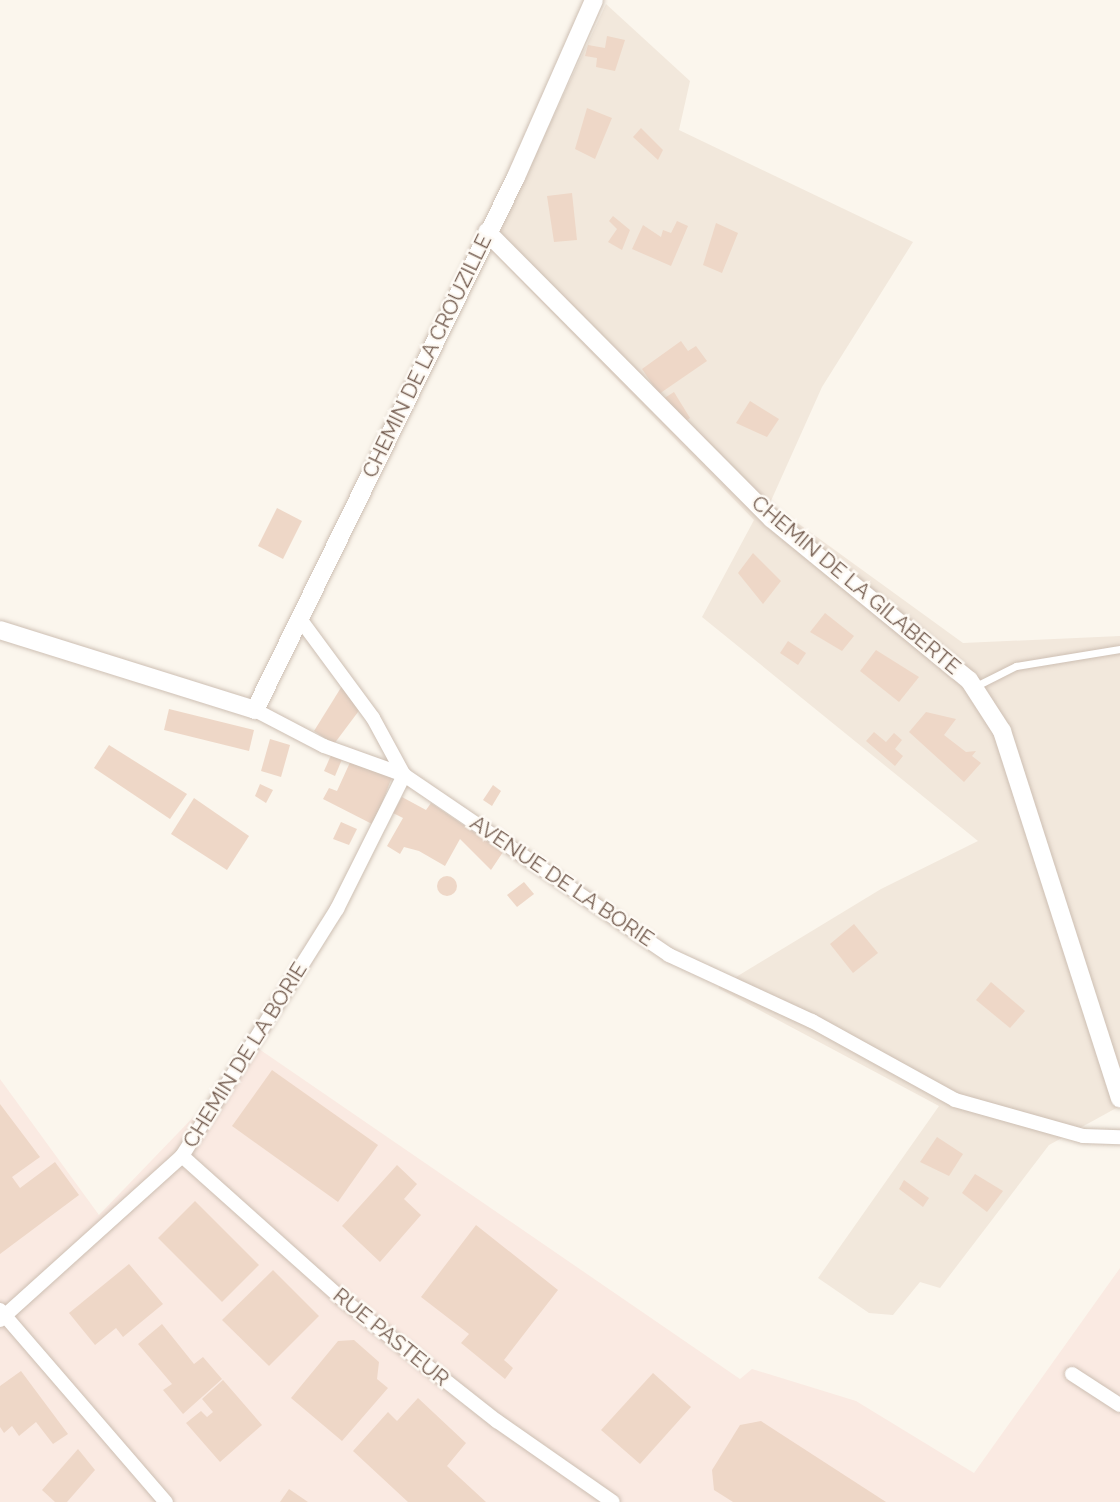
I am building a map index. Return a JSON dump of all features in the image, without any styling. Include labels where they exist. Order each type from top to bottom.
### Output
[{"type":"street","name":"CHEMIN DE LA CROUZILLE","points":[[255,710],[487,232],[594,0]]},
{"type":"street","name":"CHEMIN DE LA GILABERTE","points":[[487,232],[772,519],[974,687],[1002,731],[1120,1099]]},
{"type":"street","points":[[300,619],[373,718],[404,775]]},
{"type":"street","name":"AVENUE DE LA BORIE","points":[[0,630],[255,710],[324,746],[404,775],[669,954],[812,1021],[955,1100],[1083,1136],[1120,1137]]},
{"type":"street","name":"CHEMIN DE LA BORIE","points":[[1,1315],[182,1156],[337,909],[404,775]]},
{"type":"street","name":"RUE PASTEUR","points":[[182,1156],[341,1298],[612,1502]]},
{"type":"street","points":[[1,1315],[166,1502]]},
{"type":"street","points":[[1072,1374],[1120,1405]]},
{"type":"lane","points":[[974,687],[1016,666],[1120,649]]},
{"type":"shaded area","points":[[606,4],[690,81],[679,130],[913,242],[822,387],[770,503],[963,643],[1120,636],[1120,1106],[1049,1145],[940,1288],[920,1282],[893,1315],[869,1313],[818,1278],[939,1106],[718,988],[881,889],[978,841],[702,617],[754,520],[491,250]]},
{"type":"shaded area","points":[[259,1049],[740,1379],[752,1369],[856,1401],[974,1473],[1120,1268],[1120,1502],[0,1502],[0,1079],[99,1215]]},
{"type":"building","points":[[607,36],[625,40],[615,71],[596,67],[597,58],[585,56],[588,45],[605,48]]},
{"type":"building","points":[[587,108],[612,118],[595,159],[575,149]]},
{"type":"building","points":[[641,128],[663,150],[658,160],[633,137]]},
{"type":"building","points":[[572,193],[577,240],[554,242],[547,196]]},
{"type":"building","points":[[613,216],[630,230],[622,250],[608,242],[617,229],[609,221]]},
{"type":"building","points":[[677,221],[688,226],[671,266],[632,249],[643,225],[661,237],[663,230],[671,233]]},
{"type":"building","points":[[716,223],[738,233],[722,273],[703,265]]},
{"type":"building","points":[[681,341],[688,351],[696,346],[707,361],[659,394],[642,369]]},
{"type":"building","points":[[674,392],[690,418],[681,424],[663,399]]},
{"type":"building","points":[[750,401],[779,419],[767,437],[736,423]]},
{"type":"building","points":[[277,508],[302,521],[283,559],[258,546]]},
{"type":"building","points":[[753,553],[781,581],[763,604],[738,573]]},
{"type":"building","points":[[825,613],[854,636],[842,651],[810,632]]},
{"type":"building","points":[[788,641],[806,653],[798,665],[780,653]]},
{"type":"building","points":[[876,650],[919,677],[899,702],[860,671]]},
{"type":"building","points":[[342,686],[361,708],[334,744],[314,731]]},
{"type":"building","points":[[169,709],[254,730],[249,751],[164,730]]},
{"type":"building","points":[[926,712],[956,719],[944,735],[966,752],[976,751],[972,756],[981,763],[964,782],[909,732]]},
{"type":"building","points":[[874,732],[886,742],[894,733],[902,740],[895,749],[903,756],[895,766],[866,741]]},
{"type":"building","points":[[270,739],[290,745],[281,777],[261,771]]},
{"type":"building","points":[[109,745],[187,794],[170,819],[94,768]]},
{"type":"building","points":[[332,753],[343,757],[335,776],[324,771]]},
{"type":"building","points":[[352,758],[393,774],[374,825],[323,799],[329,788],[337,791]]},
{"type":"building","points":[[260,784],[273,790],[266,803],[255,796]]},
{"type":"building","points":[[493,785],[501,791],[492,806],[483,800]]},
{"type":"building","points":[[402,797],[426,810],[431,803],[503,852],[491,870],[460,839],[445,866],[419,851],[404,847],[400,854],[387,846],[403,818],[393,813]]},
{"type":"building","points":[[194,798],[249,836],[227,870],[171,834]]},
{"type":"building","points":[[341,822],[357,829],[349,845],[333,839]]},
{"type":"building","points":[[447,876],[454,879],[457,886],[454,893],[447,896],[440,893],[437,886],[440,879]]},
{"type":"building","points":[[524,882],[534,894],[517,907],[507,895]]},
{"type":"building","points":[[854,924],[878,953],[853,973],[830,944]]},
{"type":"building","points":[[991,982],[1025,1011],[1010,1028],[976,1000]]},
{"type":"building","points":[[272,1070],[378,1145],[338,1202],[232,1126]]},
{"type":"building","points":[[0,1104],[40,1157],[12,1177],[20,1188],[55,1162],[79,1195],[0,1254]]},
{"type":"building","points":[[937,1137],[963,1154],[949,1176],[920,1162]]},
{"type":"building","points":[[397,1165],[417,1184],[404,1199],[421,1215],[380,1262],[342,1226]]},
{"type":"building","points":[[975,1174],[1003,1191],[987,1212],[962,1193]]},
{"type":"building","points":[[904,1180],[929,1198],[923,1207],[899,1189]]},
{"type":"building","points":[[195,1201],[259,1265],[222,1302],[158,1238]]},
{"type":"building","points":[[476,1225],[558,1290],[504,1360],[513,1368],[505,1379],[461,1343],[469,1334],[421,1297]]},
{"type":"building","points":[[129,1264],[163,1304],[123,1337],[116,1328],[95,1345],[69,1313]]},
{"type":"building","points":[[273,1270],[319,1316],[269,1366],[222,1320]]},
{"type":"building","points":[[162,1324],[194,1364],[203,1357],[222,1379],[183,1414],[163,1390],[172,1384],[138,1344]]},
{"type":"building","points":[[354,1340],[379,1362],[377,1379],[388,1388],[342,1441],[291,1398],[338,1341]]},
{"type":"building","points":[[21,1371],[68,1434],[53,1444],[36,1422],[19,1436],[12,1426],[4,1433],[0,1427],[0,1386]]},
{"type":"building","points":[[653,1373],[691,1407],[640,1464],[601,1430]]},
{"type":"building","points":[[223,1380],[262,1425],[220,1462],[186,1423],[201,1411],[207,1417],[213,1412],[202,1399]]},
{"type":"building","points":[[418,1398],[466,1443],[447,1466],[486,1502],[408,1502],[353,1451],[388,1412],[397,1421]]},
{"type":"building","points":[[761,1421],[886,1502],[733,1502],[714,1490],[712,1470],[740,1425]]},
{"type":"building","points":[[78,1449],[95,1470],[67,1502],[55,1502],[42,1490]]},
{"type":"building","points":[[289,1489],[308,1502],[280,1502]]}]
